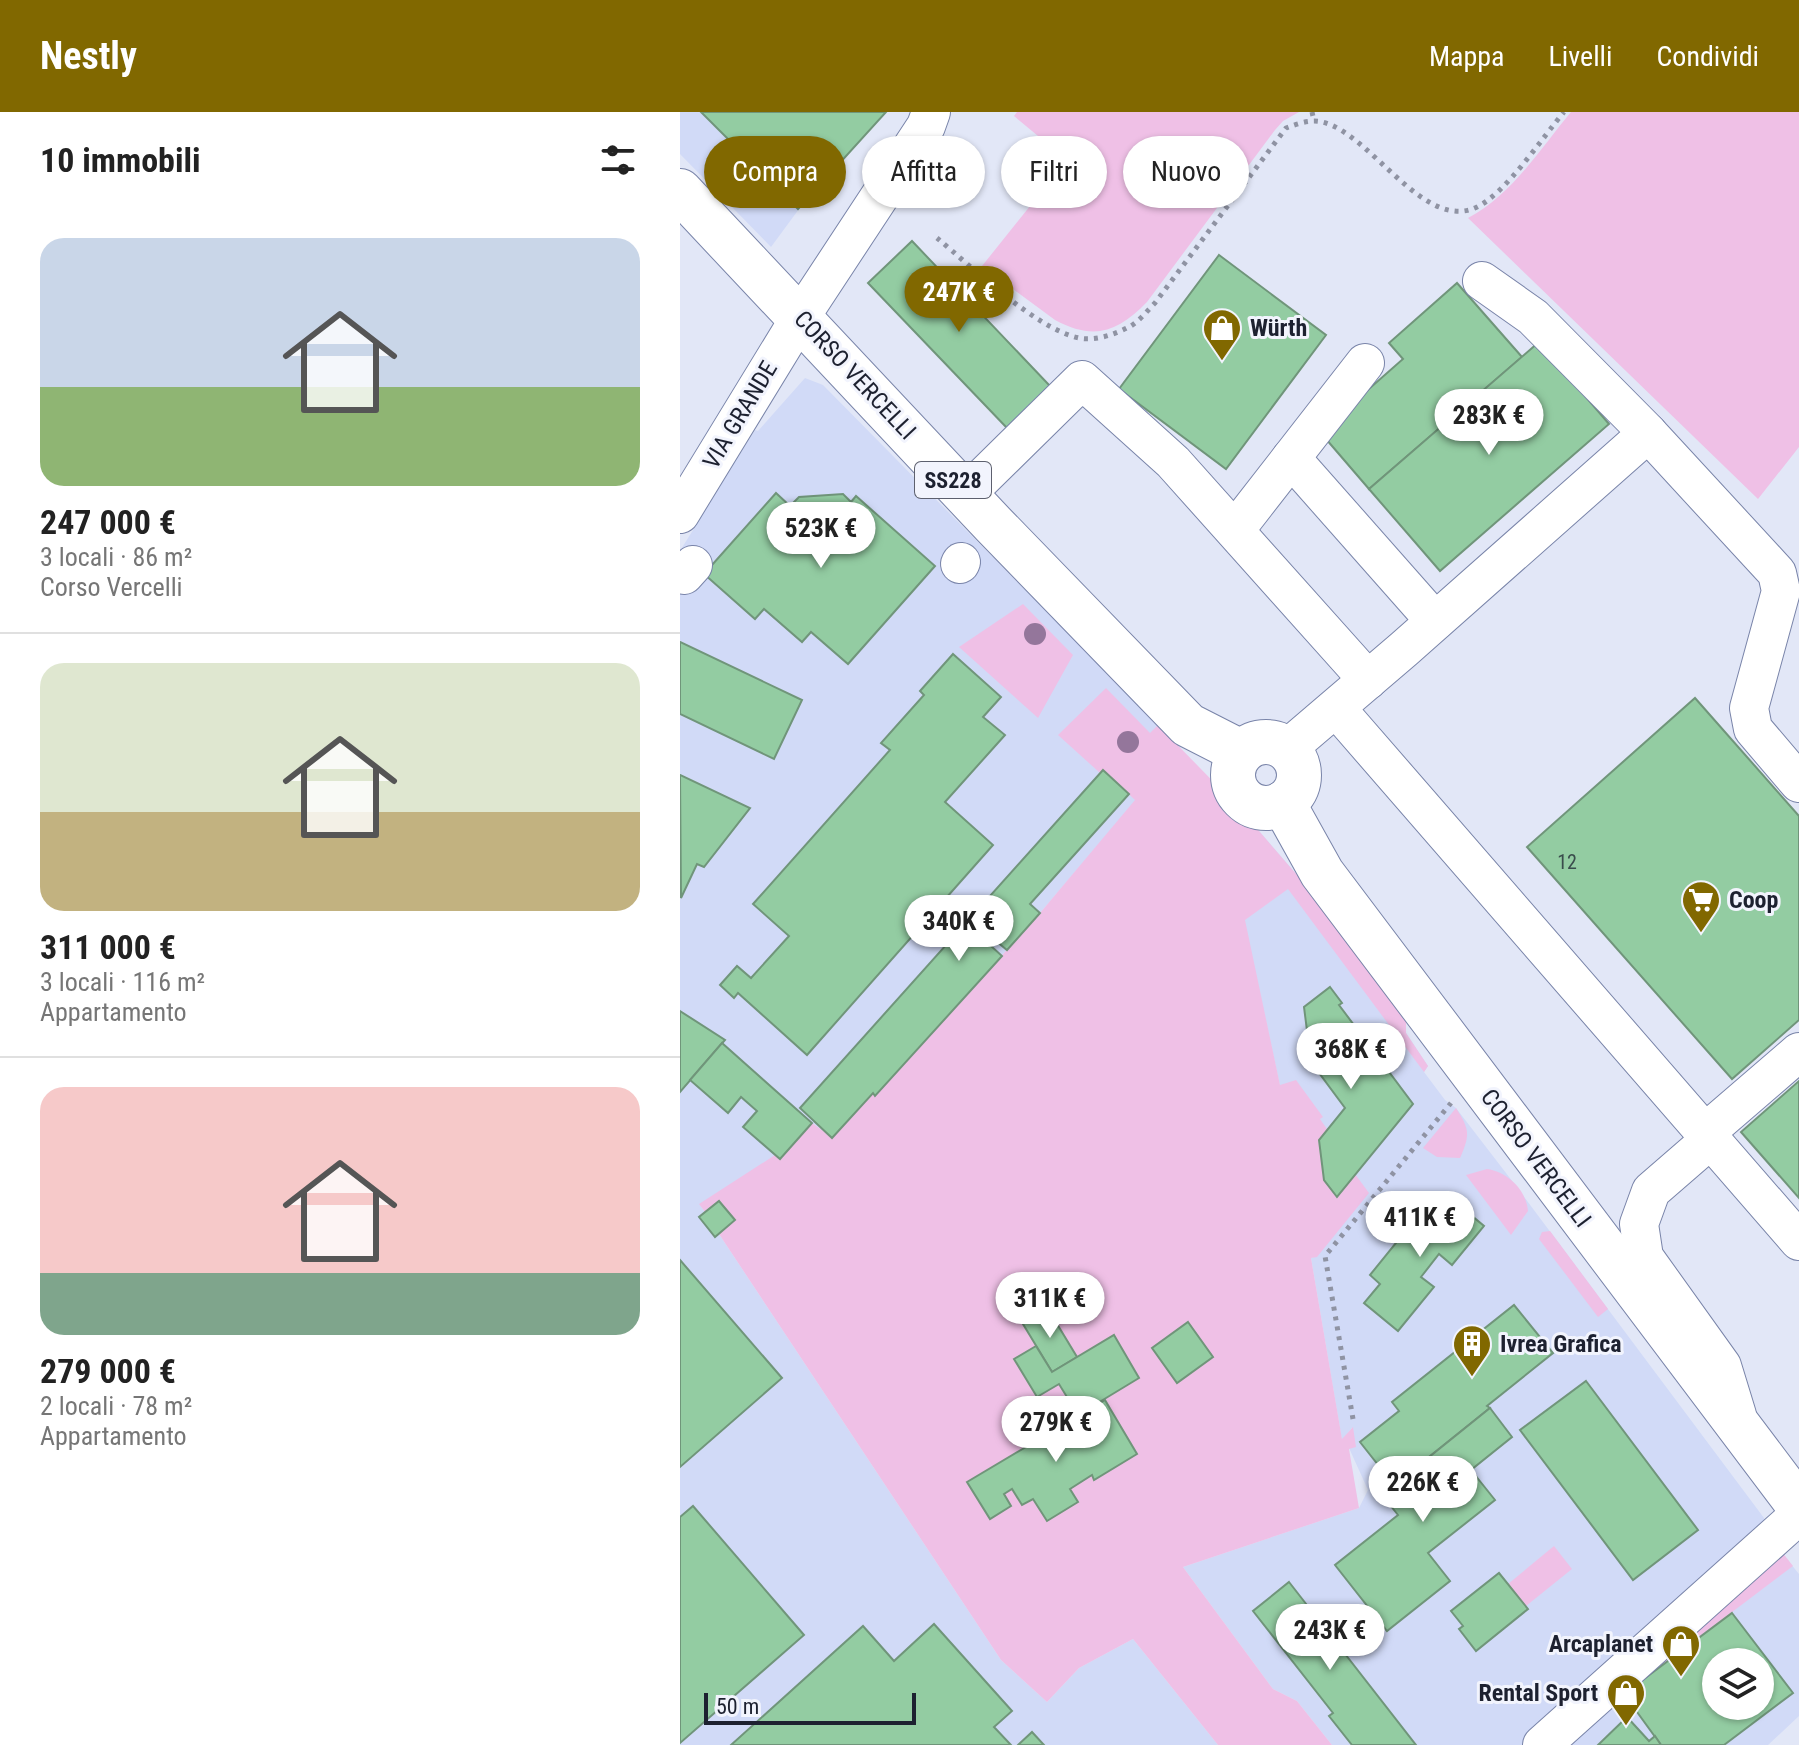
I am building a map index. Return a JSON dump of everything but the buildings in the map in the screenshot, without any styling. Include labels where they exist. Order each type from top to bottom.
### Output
[{"type":"main road","name":"CORSO VERCELLI","points":[[680,191],[1188,725],[1241,752]]},
{"type":"main road","points":[[1264,741],[1287,749],[1299,771],[1293,795],[1283,803],[1263,808],[1243,799],[1233,781],[1233,771],[1241,752],[1251,744],[1264,741]]},
{"type":"main road","name":"CORSO VERCELLI","points":[[1283,803],[1322,873],[1799,1506]]},
{"type":"street","name":"VIA GRANDE","points":[[680,514],[801,316],[926,126],[931,112]]},
{"type":"street","points":[[1482,281],[1533,317],[1648,433],[1777,573],[1781,591],[1749,708],[1753,729],[1799,783]]},
{"type":"street","points":[[1235,530],[1365,363]]},
{"type":"street","points":[[966,494],[1082,380],[1173,462],[1368,680]]},
{"type":"street","points":[[1287,749],[1648,433]]},
{"type":"street","points":[[1291,458],[1435,621]]},
{"type":"street","points":[[1336,708],[1799,1241]]},
{"type":"street","points":[[1741,1429],[1722,1366],[1644,1257],[1639,1224],[1651,1191],[1799,1052]]},
{"type":"street","points":[[1542,1745],[1799,1515]]},
{"type":"path","points":[[1312,112],[1314,121]]},
{"type":"path","points":[[937,238],[1029,313],[1063,333],[1083,339],[1105,337],[1131,327],[1155,303],[1286,128],[1320,121],[1345,131],[1420,196],[1440,208],[1463,212],[1479,206],[1501,188],[1564,112]]},
{"type":"path","points":[[1353,1419],[1325,1256],[1474,1075]]},
{"type":"shaded area","points":[[680,112],[886,112],[846,157],[846,136],[704,136],[704,179],[680,154]]},
{"type":"shaded area","points":[[1017,112],[1299,112],[1283,121],[1249,165],[1249,136],[1123,136],[1123,208],[1217,208],[1147,302],[1126,320],[1105,330],[1094,331],[1055,320],[982,266],[1029,208],[1107,208],[1107,136],[1038,136],[1014,116]]},
{"type":"shaded area","points":[[1571,112],[1799,112],[1799,447],[1758,499],[1468,218],[1512,184]]},
{"type":"shaded area","points":[[733,208],[800,208],[771,247]]},
{"type":"shaded area","points":[[805,378],[823,385],[1181,748],[1040,913],[875,1096],[872,1094],[832,1138],[812,1123],[780,1159],[700,1205],[705,1212],[699,1217],[714,1236],[719,1234],[1001,1660],[1047,1702],[1079,1668],[1133,1639],[1218,1745],[680,1745],[680,551],[755,430],[758,431]]},
{"type":"shaded area","points":[[1023,604],[1073,655],[1038,718],[959,647]]},
{"type":"shaded area","points":[[1106,688],[1150,733],[1158,725],[1240,809],[1297,875],[1406,1022],[1406,1033],[1428,1066],[1424,1072],[1288,889],[1245,920],[1280,1085],[1296,1080],[1323,1117],[1320,1119],[1327,1129],[1319,1140],[1324,1180],[1355,1174],[1369,1193],[1317,1257],[1311,1258],[1342,1439],[1353,1427],[1356,1447],[1349,1449],[1359,1508],[1183,1567],[1273,1689],[1297,1701],[1332,1745],[1218,1745],[1133,1639],[1079,1668],[1047,1702],[1001,1660],[719,1234],[735,1220],[720,1201],[705,1212],[699,1204],[775,1155],[781,1159],[812,1123],[832,1137],[873,1093],[876,1095],[1040,913],[1135,800],[1058,735]]},
{"type":"shaded area","points":[[1240,809],[1297,875],[1406,1022],[1406,1033],[1428,1066],[1424,1072],[1516,1186],[1764,1518],[1764,1531],[1799,1574],[1799,1716],[1768,1745],[1332,1745],[1297,1701],[1273,1689],[1183,1567],[1359,1508],[1368,1490],[1349,1448],[1352,1428],[1342,1440],[1311,1258],[1317,1256],[1244,920]]},
{"type":"shaded area","points":[[1456,1108],[1467,1133],[1460,1158],[1437,1157],[1423,1148]]},
{"type":"shaded area","points":[[1487,1169],[1515,1183],[1527,1203],[1528,1211],[1511,1235],[1466,1175]]},
{"type":"shaded area","points":[[1550,1231],[1608,1309],[1598,1317],[1539,1239],[1542,1232]]},
{"type":"shaded area","points":[[1554,1546],[1572,1569],[1526,1606],[1508,1584]]},
{"type":"shaded area","points":[[1782,1552],[1793,1566],[1624,1694]]},
{"type":"place","name":"Würth","points":[[1222,362]]},
{"type":"place","name":"Coop","points":[[1701,934]]},
{"type":"place","name":"Ivrea Grafica","points":[[1472,1378]]},
{"type":"place","name":"Arcaplanet","points":[[1681,1678]]},
{"type":"place","name":"Rental Sport","points":[[1626,1727]]}]
